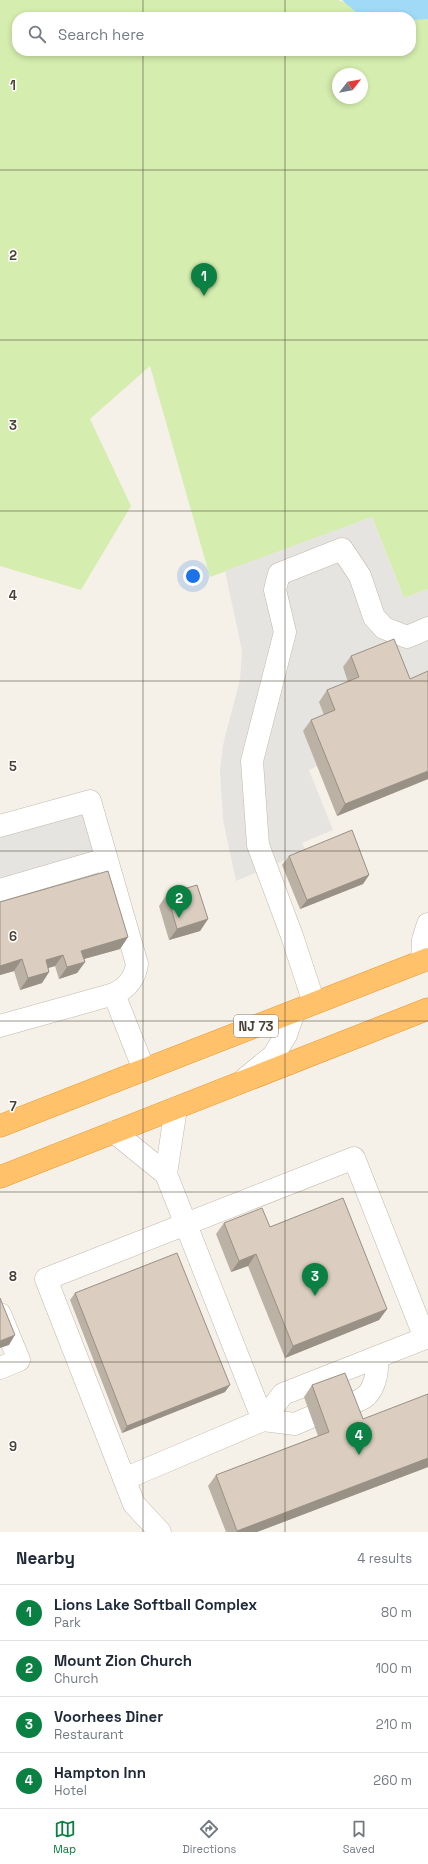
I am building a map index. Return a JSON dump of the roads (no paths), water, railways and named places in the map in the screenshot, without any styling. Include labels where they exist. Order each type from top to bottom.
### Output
[{"type":"highway","name":"NJ 73","points":[[0,1126],[425,960]]},
{"type":"highway","points":[[0,1177],[428,1009]]},
{"type":"lane","points":[[314,1003],[292,936],[258,845],[252,761],[285,632],[275,590],[279,574],[342,549],[360,576],[374,617],[384,628],[407,637],[428,628]]},
{"type":"lane","points":[[0,826],[90,801],[137,964],[130,982],[114,994],[0,1026]]},
{"type":"lane","points":[[0,890],[106,859]]},
{"type":"lane","points":[[425,960],[423,940],[428,924]]},
{"type":"lane","points":[[114,994],[144,1070]]},
{"type":"lane","points":[[241,1083],[273,1056],[286,1035],[294,1012],[291,1013]]},
{"type":"lane","points":[[176,1108],[166,1174],[263,1420]]},
{"type":"lane","points":[[114,1132],[166,1174]]},
{"type":"lane","points":[[124,1479],[263,1420],[283,1394],[426,1338],[354,1158],[46,1279],[124,1479],[134,1504],[160,1532]]},
{"type":"lane","points":[[0,1314],[19,1360],[0,1368]]},
{"type":"lane","points":[[345,1405],[365,1397],[368,1394],[377,1374],[377,1357]]},
{"type":"lane","points":[[263,1420],[295,1424],[311,1418]]},
{"type":"water","points":[[342,0],[428,0],[428,19],[416,20],[416,12],[356,12]]},
{"type":"place","name":"Lions Lake Softball Complex","points":[[204,296]]},
{"type":"place","name":"Mount Zion Church","points":[[179,918]]},
{"type":"place","name":"Voorhees Diner","points":[[315,1296]]},
{"type":"place","name":"Hampton Inn","points":[[359,1455]]}]
